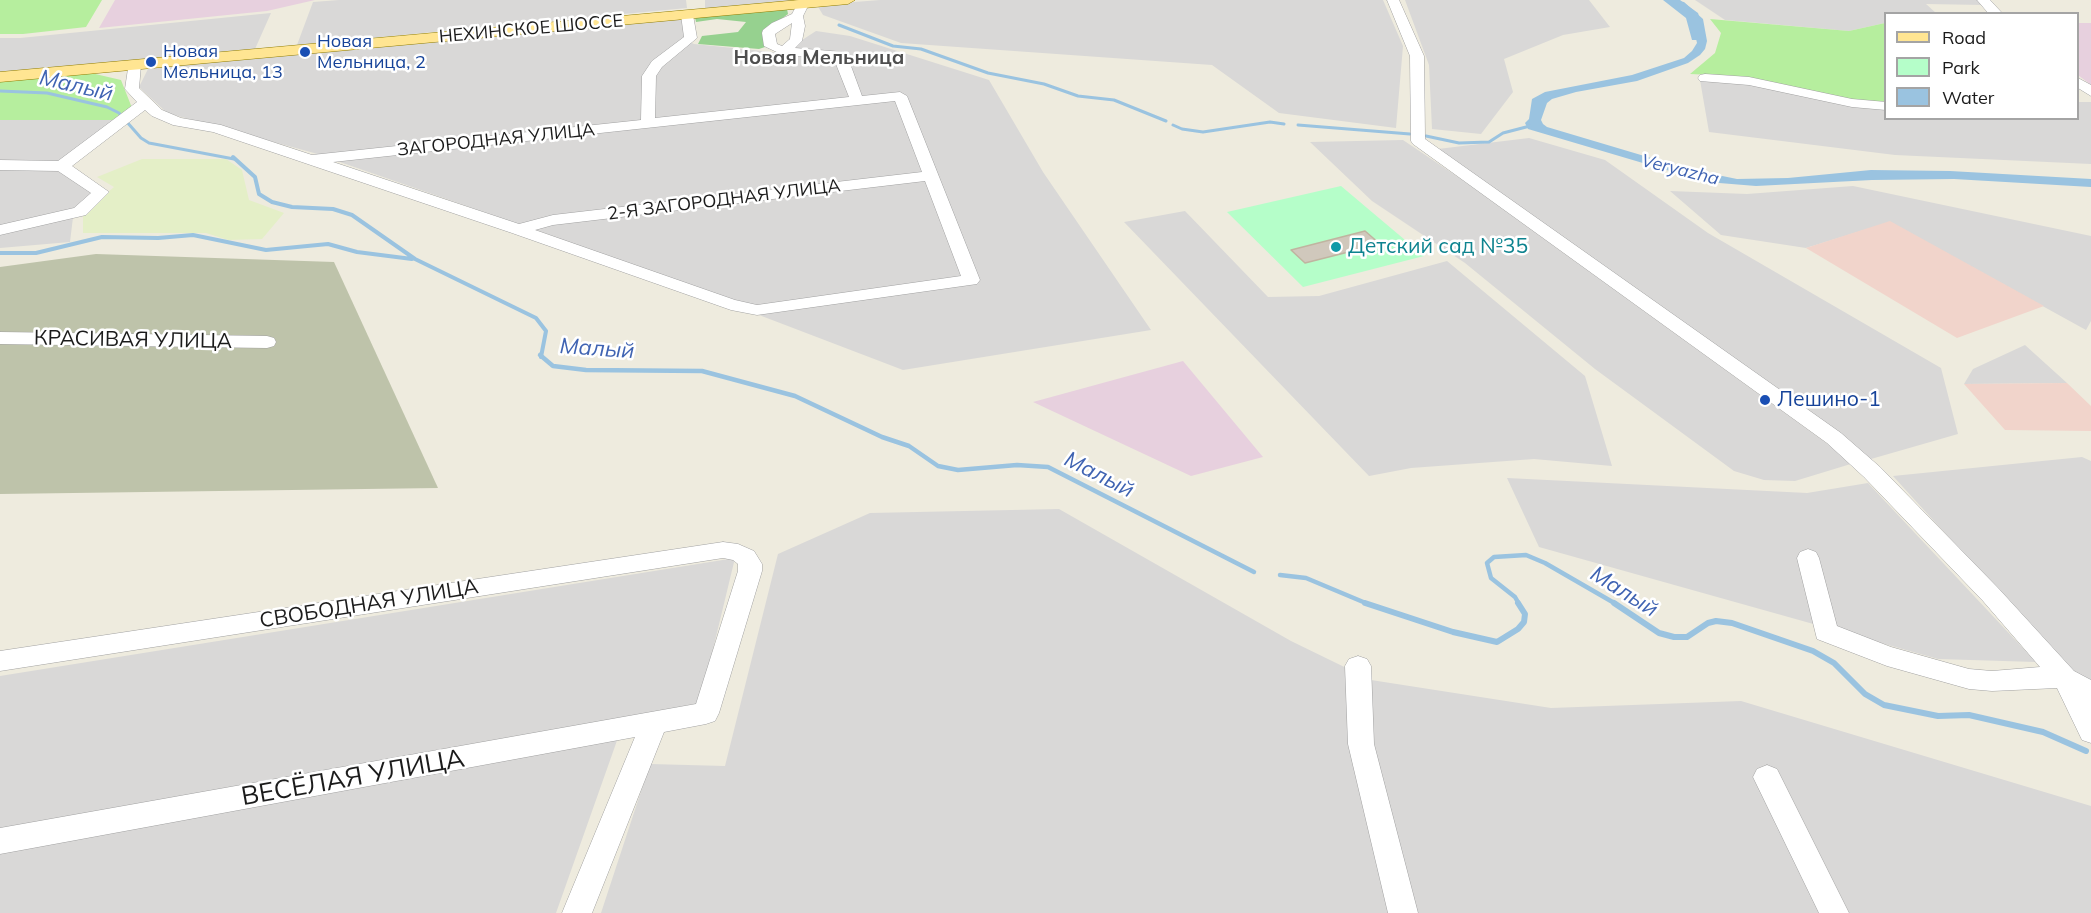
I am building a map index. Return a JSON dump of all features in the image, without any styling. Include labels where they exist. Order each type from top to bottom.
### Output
[{"type":"main road","name":"НЕХИНСКОЕ ШОССЕ","points":[[0,77],[692,9],[800,10],[848,0]]},
{"type":"street","points":[[1393,0],[1417,56],[1418,141],[1834,438],[1897,495],[2065,678],[2091,732]]},
{"type":"street","points":[[1983,0],[1995,12]]},
{"type":"street","points":[[648,123],[649,76],[657,64],[692,38],[692,9]]},
{"type":"street","points":[[783,51],[796,42],[800,10]]},
{"type":"street","points":[[800,10],[768,33],[771,46],[783,51],[837,55],[841,58],[857,101]]},
{"type":"street","points":[[62,165],[145,103],[132,89],[134,65]]},
{"type":"street","points":[[1705,78],[1749,81],[1852,103],[1884,106]]},
{"type":"street","points":[[2079,83],[2091,92]]},
{"type":"street","name":"ЗАГОРОДНАЯ УЛИЦА","points":[[145,103],[157,113],[178,122],[216,128],[311,160],[900,96],[930,176]]},
{"type":"street","points":[[311,160],[518,229],[730,305],[757,310],[971,280],[930,176]]},
{"type":"street","points":[[0,165],[62,165],[102,192],[80,212],[0,230]]},
{"type":"street","name":"2-Я ЗАГОРОДНАЯ УЛИЦА","points":[[518,229],[553,220],[930,176]]},
{"type":"street","name":"КРАСИВАЯ УЛИЦА","points":[[0,338],[267,342]]},
{"type":"street","name":"СВОБОДНАЯ УЛИЦА","points":[[0,661],[723,550],[738,552],[746,556],[750,571],[706,713]]},
{"type":"street","points":[[1808,558],[1826,632],[1887,656],[1969,679],[1992,681],[2037,677],[2065,678],[2091,692]]},
{"type":"street","points":[[1358,666],[1361,744],[1403,913]]},
{"type":"street","name":"ВЕСЁЛАЯ УЛИЦА","points":[[0,841],[706,713]]},
{"type":"street","points":[[577,913],[654,723]]},
{"type":"street","points":[[1767,777],[1834,913]]},
{"type":"shaded area","points":[[115,0],[315,0],[267,11],[99,28]]},
{"type":"shaded area","points":[[339,0],[686,0],[687,8],[297,45],[313,2]]},
{"type":"shaded area","points":[[705,0],[799,0],[705,9]]},
{"type":"shaded area","points":[[880,0],[1383,0],[1403,46],[1396,128],[1279,113],[1212,65],[901,43],[823,15],[817,5]]},
{"type":"shaded area","points":[[1405,0],[1589,0],[1610,27],[1563,35],[1504,59],[1513,92],[1481,134],[1432,129],[1429,65]]},
{"type":"shaded area","points":[[1695,0],[1977,0],[1984,5],[1926,4],[1935,12],[1884,12],[1884,23],[1849,31],[1725,20]]},
{"type":"shaded area","points":[[271,13],[255,49],[0,73],[0,38],[20,38]]},
{"type":"shaded area","points":[[682,18],[685,40],[694,44],[782,53],[816,31],[850,36],[989,80],[1043,172],[1151,330],[903,370],[547,234],[314,153],[167,113],[139,87],[149,67]]},
{"type":"shaded area","points":[[2079,23],[2091,23],[2091,85],[2079,76]]},
{"type":"shaded area","points":[[1700,80],[1745,83],[1884,108],[1884,120],[2079,120],[2079,102],[2091,102],[2091,164],[1895,155],[1709,132]]},
{"type":"shaded area","points":[[0,120],[115,120],[54,167],[92,192],[74,209],[70,242],[0,248]]},
{"type":"shaded area","points":[[1529,138],[1605,160],[1708,233],[1941,368],[1958,434],[1871,459],[1438,149]]},
{"type":"shaded area","points":[[1403,140],[1470,185],[1854,463],[1795,481],[1764,480],[1734,471],[1595,369],[1465,263],[1372,201],[1310,142]]},
{"type":"shaded area","points":[[142,159],[226,159],[242,170],[249,200],[284,213],[262,239],[228,240],[206,233],[83,233],[83,214],[114,187],[97,177]]},
{"type":"shaded area","points":[[1853,186],[2091,236],[2091,321],[2086,330],[1890,222],[1806,248],[1721,235],[1670,191],[1747,194]]},
{"type":"shaded area","points":[[1185,211],[1268,297],[1319,296],[1447,261],[1585,376],[1612,466],[1534,459],[1411,468],[1369,476],[1124,222]]},
{"type":"shaded area","points":[[1890,221],[2044,306],[1957,338],[1806,248]]},
{"type":"shaded area","points":[[96,254],[334,262],[438,488],[0,494],[0,267]]},
{"type":"shaded area","points":[[2025,345],[2067,383],[1964,384],[1973,369]]},
{"type":"shaded area","points":[[1183,361],[1263,457],[1191,476],[1033,402]]},
{"type":"shaded area","points":[[2067,383],[2091,406],[2091,431],[2005,430],[1964,384]]},
{"type":"shaded area","points":[[2082,457],[2091,461],[2091,694],[1893,476]]},
{"type":"shaded area","points":[[1507,478],[1807,493],[1868,483],[2036,662],[1938,659],[1539,547]]},
{"type":"shaded area","points":[[1059,509],[1291,641],[1371,680],[1551,708],[1741,701],[2091,806],[2091,913],[601,913],[650,764],[725,766],[778,554],[870,513]]},
{"type":"shaded area","points":[[735,558],[700,703],[625,718],[556,913],[0,913],[0,676]]},
{"type":"green space","points":[[0,0],[102,0],[86,27],[23,34],[0,34]]},
{"type":"green space","points":[[787,9],[788,14],[763,33],[768,46],[759,49],[698,44],[702,36],[738,32],[746,22],[717,19],[696,22],[695,17]]},
{"type":"green space","points":[[1710,19],[1849,31],[1884,23],[1884,102],[1854,100],[1735,76],[1690,74],[1715,53],[1721,33]]},
{"type":"green space","points":[[91,73],[121,80],[132,108],[115,120],[0,120],[0,81]]},
{"type":"green space","points":[[1341,186],[1424,256],[1303,287],[1227,212]]},
{"type":"water","points":[[1670,0],[1684,2],[1703,19],[1707,41],[1700,55],[1688,63],[1637,81],[1576,92],[1552,99],[1547,103],[1541,120],[1543,124],[1688,169],[1737,179],[1788,178],[1871,170],[1950,171],[2091,179],[2091,187],[1954,179],[1872,180],[1756,186],[1707,182],[1528,129],[1525,123],[1529,119],[1532,99],[1545,92],[1632,75],[1684,58],[1692,51],[1697,43],[1691,16]]},
{"type":"building","name":"Детский сад №35","points":[[1365,231],[1380,244],[1305,263],[1291,250]]},
{"type":"waterway","name":"Veryazha","points":[[1670,0],[1693,16],[1698,37]]},
{"type":"waterway","points":[[839,25],[893,46],[921,49],[988,73],[1044,84],[1078,96],[1114,100],[1166,121]]},
{"type":"waterway","name":"Малый","points":[[0,91],[47,93],[107,107],[119,113],[141,138],[149,143],[234,159]]},
{"type":"waterway","points":[[1173,125],[1182,129],[1203,132],[1270,122],[1284,124]]},
{"type":"waterway","points":[[1298,125],[1410,134]]},
{"type":"waterway","points":[[1426,136],[1459,143],[1489,142],[1503,133],[1530,126]]},
{"type":"waterway","name":"Малый","points":[[233,157],[255,177],[259,194],[272,202],[292,207],[333,209],[352,215],[415,259],[536,318],[546,331],[541,356]]},
{"type":"waterway","points":[[0,253],[36,253],[102,237],[158,238],[193,235],[266,250],[328,244],[357,252],[412,259]]},
{"type":"waterway","name":"Малый","points":[[541,356],[553,366],[586,370],[702,371],[795,396],[882,437],[909,446],[938,466],[958,470],[1017,465],[1048,467],[1254,572]]},
{"type":"waterway","name":"Малый","points":[[1519,604],[1515,597],[1491,578],[1487,563],[1494,557],[1526,555],[1545,563],[1616,604]]},
{"type":"waterway","name":"Малый","points":[[1280,575],[1306,578],[1368,604]]},
{"type":"waterway","name":"Малый","points":[[1368,604],[1453,632],[1497,642],[1518,629],[1524,622],[1525,614],[1518,603]]},
{"type":"waterway","name":"Малый","points":[[1614,603],[1659,633],[1674,637],[1687,637],[1708,623],[1716,621],[1732,623],[1813,651],[1834,663],[1865,694],[1884,705],[1938,716],[1969,715],[2043,732],[2086,751]]},
{"type":"place","name":"Новая Мельница, 2","points":[[305,52]]},
{"type":"place","name":"Новая Мельница, 13","points":[[151,62]]},
{"type":"place","name":"Детский сад №35","points":[[1336,247]]},
{"type":"place","name":"Лешино-1","points":[[1765,400]]},
{"type":"district","name":"Новая Мельница","points":[[819,58]]}]
